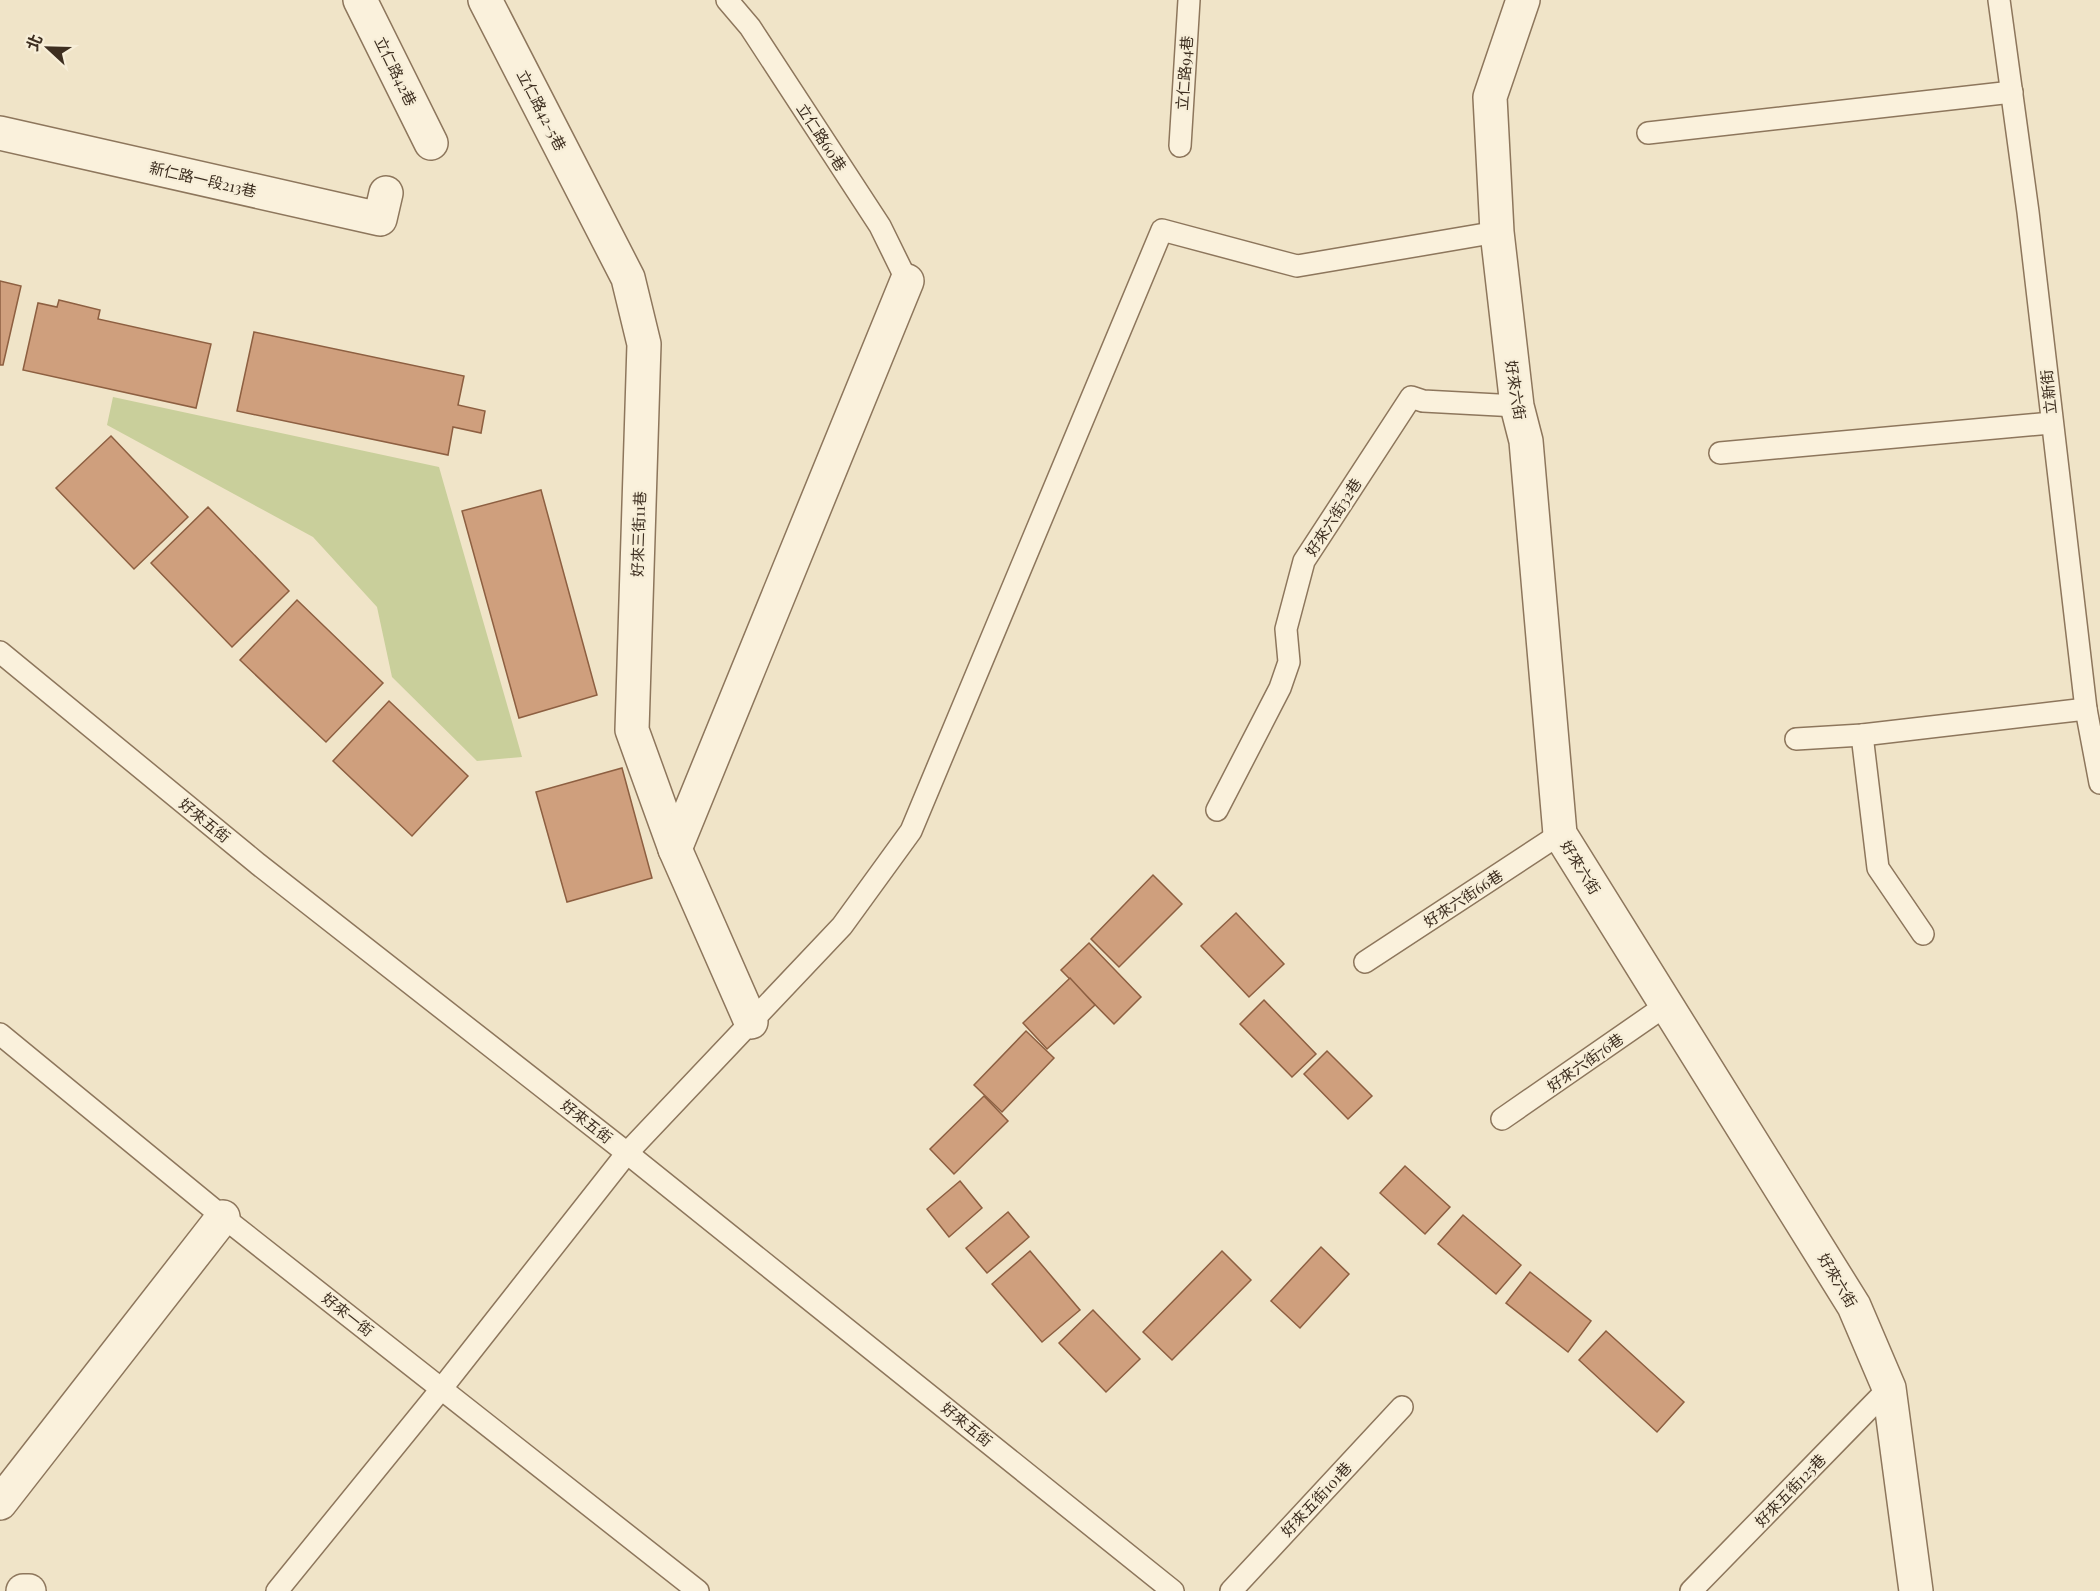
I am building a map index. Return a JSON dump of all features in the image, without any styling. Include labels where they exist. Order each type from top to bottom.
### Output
[{"type":"street","name":"立仁路42巷","points":[[360,0],[431,143]]},
{"type":"street","name":"立仁路42-5巷","points":[[485,0],[598,220]]},
{"type":"street","name":"好來六街","points":[[1523,0],[1490,97],[1497,232],[1517,406],[1526,441],[1560,834],[1854,1306],[1889,1388],[1916,1591]]},
{"type":"street","name":"新仁路一段213巷","points":[[0,133],[380,219],[386,193]]},
{"type":"street","name":"好來三街11巷","points":[[598,220],[627,278],[644,344],[632,730],[675,849],[751,1022]]},
{"type":"street","points":[[675,849],[907,281]]},
{"type":"street","points":[[0,1503],[223,1217]]},
{"type":"street","points":[[23,1591],[29,1591]]},
{"type":"lane","name":"立仁路60巷","points":[[727,0],[750,27],[880,226],[907,281]]},
{"type":"lane","name":"立仁路94巷","points":[[1179,146],[1189,0]]},
{"type":"lane","name":"立新街","points":[[1999,0],[2028,212],[2086,709],[2100,783]]},
{"type":"lane","points":[[1648,133],[2012,92]]},
{"type":"lane","points":[[277,1591],[442,1388],[627,1153],[842,926],[912,831],[1162,230],[1297,266],[1497,232]]},
{"type":"lane","name":"好來六街32巷","points":[[1217,810],[1280,688],[1289,662],[1286,629],[1304,561],[1411,397],[1423,401],[1517,406]]},
{"type":"lane","points":[[1720,453],[2051,423]]},
{"type":"lane","name":"好來五街","points":[[0,652],[258,864],[627,1153],[1173,1591]]},
{"type":"lane","points":[[1796,739],[1862,735],[2086,709]]},
{"type":"lane","points":[[1862,735],[1878,868],[1923,934]]},
{"type":"lane","name":"好來六街66巷","points":[[1365,962],[1560,834]]},
{"type":"lane","name":"好來六街76巷","points":[[1502,1119],[1668,1004]]},
{"type":"lane","name":"好來一街","points":[[4,1045],[698,1591]]},
{"type":"lane","name":"好來五街125巷","points":[[1691,1591],[1889,1388]]},
{"type":"lane","name":"好來五街101巷","points":[[1231,1591],[1402,1407]]},
{"type":"green space","points":[[113,397],[439,467],[522,757],[477,761],[392,677],[377,607],[313,537],[107,425]]},
{"type":"building","points":[[0,281],[21,286],[3,365],[0,365]]},
{"type":"building","points":[[59,300],[100,310],[98,319],[211,344],[196,408],[23,370],[38,303],[57,307]]},
{"type":"building","points":[[254,332],[464,376],[458,405],[485,411],[481,433],[453,427],[448,455],[237,411]]},
{"type":"building","points":[[111,436],[188,517],[134,569],[56,488]]},
{"type":"building","points":[[541,490],[597,695],[519,718],[462,511]]},
{"type":"building","points":[[208,507],[289,591],[232,647],[151,563]]},
{"type":"building","points":[[297,600],[383,683],[326,742],[240,660]]},
{"type":"building","points":[[389,701],[468,776],[412,836],[333,761]]},
{"type":"building","points":[[622,768],[652,878],[567,902],[536,792]]},
{"type":"building","points":[[1153,875],[1182,904],[1119,967],[1091,939]]},
{"type":"building","points":[[1236,913],[1284,964],[1249,997],[1201,946]]},
{"type":"building","points":[[1089,943],[1141,997],[1114,1024],[1061,970]]},
{"type":"building","points":[[1070,978],[1095,1005],[1047,1049],[1023,1023]]},
{"type":"building","points":[[1264,1000],[1316,1054],[1292,1077],[1240,1024]]},
{"type":"building","points":[[1026,1031],[1054,1058],[1002,1112],[974,1085]]},
{"type":"building","points":[[1327,1051],[1372,1096],[1348,1119],[1304,1074]]},
{"type":"building","points":[[984,1096],[1008,1121],[954,1174],[930,1149]]},
{"type":"building","points":[[1405,1166],[1450,1207],[1425,1234],[1380,1193]]},
{"type":"building","points":[[960,1181],[982,1208],[949,1237],[927,1209]]},
{"type":"building","points":[[1008,1212],[1029,1237],[987,1273],[966,1248]]},
{"type":"building","points":[[1463,1215],[1521,1265],[1496,1294],[1438,1244]]},
{"type":"building","points":[[1321,1247],[1349,1274],[1300,1328],[1271,1301]]},
{"type":"building","points":[[1030,1251],[1080,1310],[1042,1342],[992,1284]]},
{"type":"building","points":[[1222,1251],[1251,1280],[1172,1360],[1143,1332]]},
{"type":"building","points":[[1530,1272],[1591,1321],[1568,1352],[1506,1303]]},
{"type":"building","points":[[1093,1310],[1140,1359],[1106,1392],[1059,1343]]},
{"type":"building","points":[[1606,1331],[1684,1402],[1657,1432],[1579,1360]]}]
